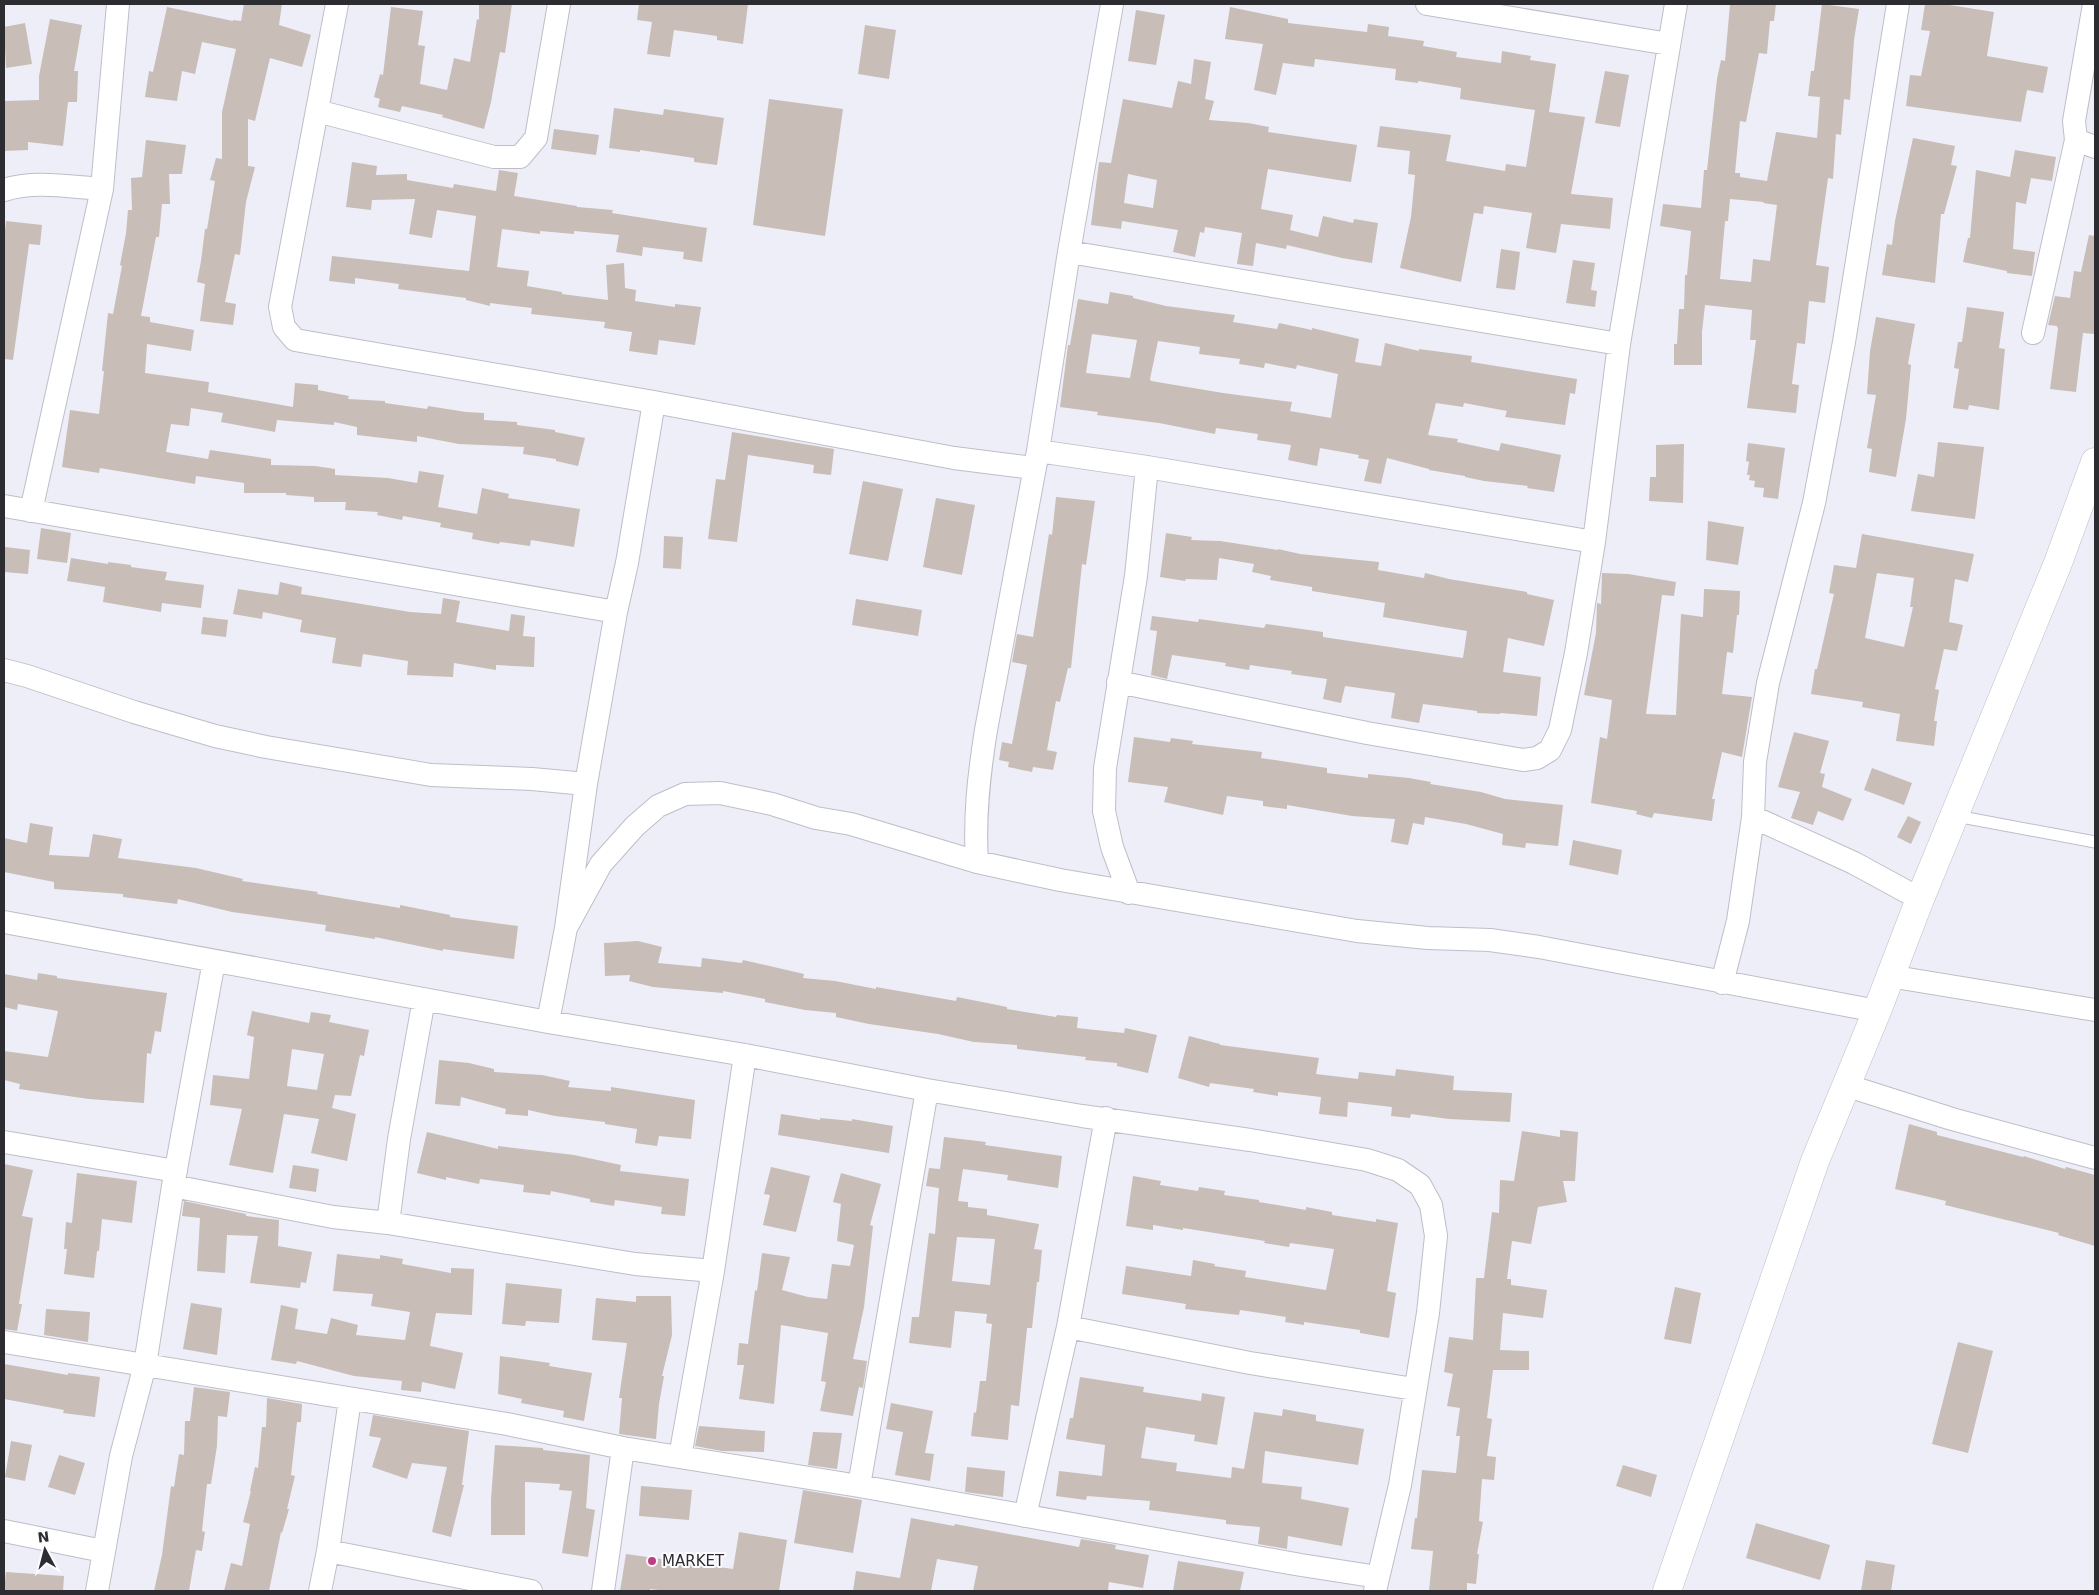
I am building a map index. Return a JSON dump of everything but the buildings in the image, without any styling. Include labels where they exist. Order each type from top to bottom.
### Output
[{"type":"street","points":[[31,511],[102,188],[118,4]]},
{"type":"street","points":[[337,4],[280,307],[284,327],[294,340],[654,402],[954,458],[1036,460],[1147,467],[1594,542]]},
{"type":"street","points":[[317,112],[494,157],[520,157],[536,138],[560,4]]},
{"type":"street","points":[[977,862],[975,832],[979,773],[1036,460],[1069,252],[1112,4]]},
{"type":"street","points":[[1426,4],[1669,44]]},
{"type":"street","points":[[1118,682],[1367,733],[1522,760],[1537,758],[1550,750],[1560,730],[1576,653],[1594,542],[1619,344],[1676,4]]},
{"type":"street","points":[[1722,983],[1738,921],[1752,817],[1755,762],[1768,683],[1814,503],[1844,342],[1898,4]]},
{"type":"street","points":[[2033,333],[2085,144],[2074,122],[2094,4]]},
{"type":"street","points":[[4,190],[47,185],[102,188]]},
{"type":"street","points":[[1069,252],[1619,344]]},
{"type":"street","points":[[548,1022],[566,928],[586,784],[616,612],[627,563],[654,402]]},
{"type":"street","points":[[1667,1591],[1802,1198],[1920,899],[1956,816],[2058,563],[2095,462]]},
{"type":"street","points":[[1129,893],[1112,847],[1104,811],[1105,768],[1136,576],[1147,467]]},
{"type":"street","points":[[4,506],[616,612]]},
{"type":"street","points":[[4,670],[188,728],[266,747],[431,775],[532,779],[586,784]]},
{"type":"street","points":[[566,928],[601,864],[635,826],[658,806],[685,794],[720,793],[772,804],[816,818],[852,824],[977,862],[1060,880],[1357,931],[1428,938],[1490,940],[1539,947],[1877,1011]]},
{"type":"street","points":[[1752,817],[1854,863],[1920,899]]},
{"type":"street","points":[[4,922],[548,1022],[745,1055],[927,1090],[1367,1160],[1398,1170],[1420,1185],[1432,1205],[1436,1236],[1428,1313],[1414,1389],[1400,1485],[1377,1584],[1300,1565],[859,1486],[623,1448],[507,1424],[4,1342]]},
{"type":"street","points":[[97,1591],[121,1456],[145,1365],[174,1179],[214,961]]},
{"type":"street","points":[[1889,976],[2095,1010]]},
{"type":"street","points":[[388,1223],[398,1139],[424,999]]},
{"type":"street","points":[[680,1457],[712,1271],[745,1055]]},
{"type":"street","points":[[1846,1085],[1952,1119],[2095,1158]]},
{"type":"street","points":[[859,1486],[927,1090]]},
{"type":"street","points":[[1025,1516],[1068,1327],[1106,1118]]},
{"type":"street","points":[[4,1142],[174,1179],[333,1217],[388,1223],[635,1264],[712,1271]]},
{"type":"street","points":[[1068,1327],[1250,1363],[1414,1389]]},
{"type":"street","points":[[320,1591],[328,1551],[350,1399]]},
{"type":"street","points":[[603,1591],[623,1448]]},
{"type":"street","points":[[4,1531],[103,1551]]},
{"type":"street","points":[[328,1551],[531,1591]]},
{"type":"lane","points":[[1956,816],[2095,842]]},
{"type":"place","name":"MARKET","points":[[652,1561]]}]
